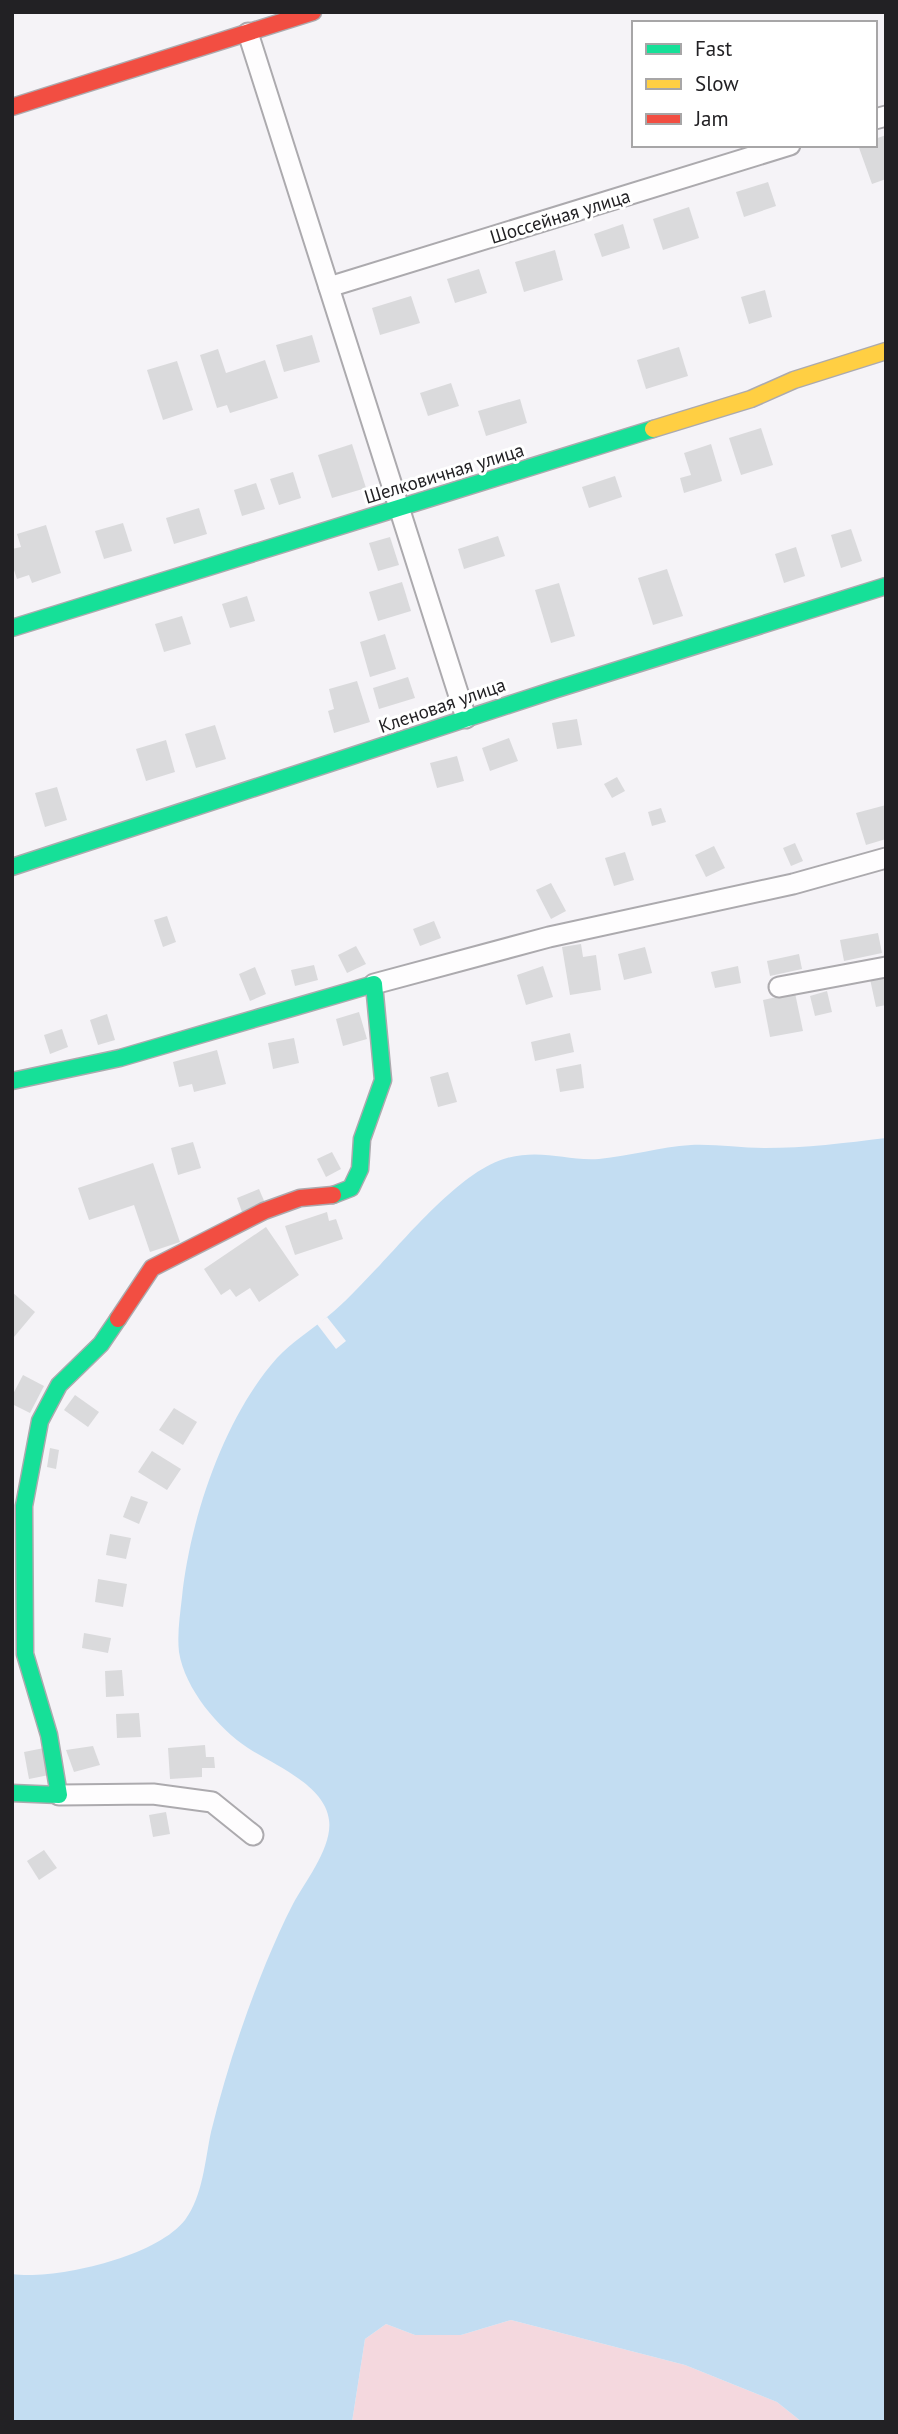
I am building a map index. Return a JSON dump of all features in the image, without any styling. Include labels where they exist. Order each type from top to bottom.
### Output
[{"type":"street","points":[[12,107],[313,12]]},
{"type":"street","points":[[248,33],[466,718]]},
{"type":"street","name":"Шоссейная улица","points":[[329,286],[783,147]]},
{"type":"street","name":"Шелковичная улица","points":[[12,628],[751,399],[794,380],[886,351]]},
{"type":"street","name":"Кленовая улица","points":[[12,867],[351,758],[466,718],[886,586]]},
{"type":"street","points":[[12,1082],[120,1058],[374,984],[549,937],[793,884],[886,858]]},
{"type":"street","points":[[779,987],[886,967]]},
{"type":"street","points":[[59,1795],[49,1735],[26,1654],[19,1601],[24,1506],[40,1421],[59,1385],[101,1345],[152,1268],[264,1211],[300,1198],[330,1196],[351,1188],[360,1170],[362,1139],[383,1080],[374,984]]},
{"type":"street","points":[[12,1793],[153,1794],[212,1802],[253,1835]]},
{"type":"shaded area","points":[[511,2320],[685,2365],[777,2402],[802,2422],[352,2422],[365,2339],[386,2324],[415,2335],[461,2335]]},
{"type":"water","points":[[886,1138],[886,2422],[802,2422],[777,2402],[685,2365],[511,2320],[461,2335],[415,2335],[386,2324],[365,2339],[352,2422],[12,2422],[12,2274],[54,2273],[104,2263],[152,2245],[185,2220],[200,2189],[216,2111],[250,2004],[282,1926],[327,1841],[329,1820],[318,1796],[297,1777],[248,1748],[225,1730],[204,1706],[188,1680],[179,1652],[179,1624],[186,1567],[202,1503],[226,1439],[258,1382],[283,1352],[341,1305],[439,1203],[490,1164],[507,1158],[532,1155],[599,1159],[691,1145],[780,1148]]},
{"type":"pier","points":[[327,1317],[346,1341],[336,1349],[317,1324]]},
{"type":"building","points":[[886,135],[886,179],[872,184],[859,147],[877,147],[877,138]]},
{"type":"building","points":[[768,182],[776,206],[744,217],[736,192]]},
{"type":"building","points":[[689,207],[699,238],[663,250],[653,219]]},
{"type":"building","points":[[623,224],[630,248],[602,257],[594,234]]},
{"type":"building","points":[[555,250],[563,280],[524,292],[515,262]]},
{"type":"building","points":[[479,269],[487,293],[455,303],[447,279]]},
{"type":"building","points":[[765,290],[772,317],[749,324],[741,297]]},
{"type":"building","points":[[411,296],[420,323],[380,335],[372,308]]},
{"type":"building","points":[[312,335],[320,362],[284,372],[276,345]]},
{"type":"building","points":[[679,347],[688,376],[646,389],[637,360]]},
{"type":"building","points":[[218,349],[226,373],[265,360],[278,398],[230,413],[227,405],[217,408],[200,355]]},
{"type":"building","points":[[177,361],[193,410],[163,420],[147,370]]},
{"type":"building","points":[[451,383],[459,406],[428,416],[420,393]]},
{"type":"building","points":[[520,399],[527,423],[486,436],[478,411]]},
{"type":"building","points":[[761,428],[773,465],[741,475],[729,438]]},
{"type":"building","points":[[352,444],[366,488],[332,498],[318,455]]},
{"type":"building","points":[[711,444],[722,481],[684,493],[680,478],[691,475],[684,453]]},
{"type":"building","points":[[293,472],[301,498],[279,505],[270,479]]},
{"type":"building","points":[[615,476],[622,497],[589,508],[582,487]]},
{"type":"building","points":[[256,483],[265,509],[242,516],[234,490]]},
{"type":"building","points":[[199,508],[207,534],[174,544],[166,518]]},
{"type":"building","points":[[123,523],[132,551],[104,559],[95,531]]},
{"type":"building","points":[[46,525],[61,573],[32,583],[29,575],[17,579],[12,564],[12,549],[21,547],[17,534]]},
{"type":"building","points":[[851,529],[862,561],[841,568],[831,535]]},
{"type":"building","points":[[498,536],[505,556],[464,569],[458,549]]},
{"type":"building","points":[[390,537],[399,565],[378,571],[369,543]]},
{"type":"building","points":[[796,547],[805,576],[784,583],[775,554]]},
{"type":"building","points":[[667,569],[683,616],[653,625],[638,578]]},
{"type":"building","points":[[402,582],[411,611],[378,621],[369,592]]},
{"type":"building","points":[[559,583],[575,636],[551,643],[535,590]]},
{"type":"building","points":[[247,596],[255,621],[230,628],[222,604]]},
{"type":"building","points":[[182,616],[191,644],[164,652],[155,624]]},
{"type":"building","points":[[385,634],[396,669],[370,677],[360,642]]},
{"type":"building","points":[[408,677],[415,698],[379,709],[373,688]]},
{"type":"building","points":[[357,681],[370,722],[334,733],[328,711],[334,709],[329,689]]},
{"type":"building","points":[[577,719],[582,745],[557,749],[552,723]]},
{"type":"building","points":[[215,725],[226,759],[196,768],[185,734]]},
{"type":"building","points":[[509,738],[518,761],[490,771],[482,748]]},
{"type":"building","points":[[166,740],[175,772],[146,781],[136,749]]},
{"type":"building","points":[[457,756],[464,781],[437,788],[430,763]]},
{"type":"building","points":[[617,777],[625,791],[612,798],[604,784]]},
{"type":"building","points":[[57,787],[67,820],[45,827],[35,793]]},
{"type":"building","points":[[886,805],[886,839],[866,845],[856,813]]},
{"type":"building","points":[[661,808],[666,822],[652,826],[648,812]]},
{"type":"building","points":[[795,843],[803,861],[791,866],[783,848]]},
{"type":"building","points":[[714,846],[725,868],[706,877],[695,855]]},
{"type":"building","points":[[625,852],[634,880],[614,886],[605,858]]},
{"type":"building","points":[[551,883],[566,911],[551,919],[536,890]]},
{"type":"building","points":[[167,916],[176,942],[163,947],[154,920]]},
{"type":"building","points":[[434,921],[441,938],[420,946],[413,929]]},
{"type":"building","points":[[878,933],[882,953],[844,961],[840,940]]},
{"type":"building","points":[[581,944],[583,957],[596,955],[601,990],[570,995],[562,947]]},
{"type":"building","points":[[356,946],[366,964],[347,973],[338,955]]},
{"type":"building","points":[[645,947],[652,973],[624,980],[618,954]]},
{"type":"building","points":[[799,954],[802,969],[770,976],[767,961]]},
{"type":"building","points":[[314,965],[318,980],[295,986],[291,970]]},
{"type":"building","points":[[543,966],[553,997],[526,1005],[517,975]]},
{"type":"building","points":[[738,966],[741,983],[715,988],[711,972]]},
{"type":"building","points":[[255,967],[266,994],[250,1001],[239,974]]},
{"type":"building","points":[[886,976],[886,1005],[876,1007],[870,979]]},
{"type":"building","points":[[827,991],[832,1012],[815,1016],[810,996]]},
{"type":"building","points":[[795,993],[803,1031],[770,1037],[763,1000]]},
{"type":"building","points":[[359,1012],[367,1039],[343,1046],[336,1019]]},
{"type":"building","points":[[107,1014],[115,1040],[98,1045],[90,1020]]},
{"type":"building","points":[[62,1029],[68,1047],[50,1054],[44,1035]]},
{"type":"building","points":[[570,1033],[574,1052],[535,1061],[531,1042]]},
{"type":"building","points":[[294,1038],[299,1063],[273,1069],[268,1043]]},
{"type":"building","points":[[217,1050],[226,1084],[194,1092],[192,1084],[179,1087],[173,1062]]},
{"type":"building","points":[[581,1064],[584,1088],[560,1092],[556,1069]]},
{"type":"building","points":[[448,1072],[457,1102],[438,1107],[430,1077]]},
{"type":"building","points":[[193,1142],[201,1168],[178,1175],[171,1148]]},
{"type":"building","points":[[332,1152],[341,1169],[326,1177],[317,1159]]},
{"type":"building","points":[[153,1163],[180,1242],[150,1252],[134,1205],[89,1220],[78,1188]]},
{"type":"building","points":[[259,1189],[265,1203],[242,1212],[237,1198]]},
{"type":"building","points":[[327,1212],[329,1221],[336,1219],[343,1239],[295,1255],[285,1226]]},
{"type":"building","points":[[266,1227],[299,1275],[259,1302],[250,1288],[236,1297],[230,1289],[221,1295],[204,1269]]},
{"type":"building","points":[[12,1292],[35,1312],[14,1337],[12,1336]]},
{"type":"building","points":[[23,1375],[44,1386],[30,1413],[12,1404],[12,1396]]},
{"type":"building","points":[[75,1395],[99,1412],[88,1427],[64,1410]]},
{"type":"building","points":[[174,1408],[197,1422],[183,1445],[159,1430]]},
{"type":"building","points":[[50,1448],[59,1450],[56,1469],[47,1467]]},
{"type":"building","points":[[152,1451],[181,1469],[167,1490],[138,1472]]},
{"type":"building","points":[[131,1496],[148,1502],[139,1524],[123,1517]]},
{"type":"building","points":[[110,1534],[131,1538],[126,1559],[106,1555]]},
{"type":"building","points":[[98,1579],[127,1584],[123,1607],[95,1602]]},
{"type":"building","points":[[84,1633],[111,1638],[108,1653],[82,1648]]},
{"type":"building","points":[[122,1670],[124,1696],[106,1697],[105,1671]]},
{"type":"building","points":[[139,1713],[141,1737],[117,1738],[116,1714]]},
{"type":"building","points":[[205,1745],[206,1757],[214,1757],[215,1768],[202,1768],[202,1777],[170,1779],[168,1748]]},
{"type":"building","points":[[93,1746],[100,1765],[74,1772],[66,1750]]},
{"type":"building","points":[[44,1748],[49,1775],[29,1779],[24,1752]]},
{"type":"building","points":[[166,1812],[170,1834],[153,1837],[149,1815]]},
{"type":"building","points":[[44,1850],[57,1868],[39,1880],[27,1861]]},
{"type":"traffic: fast","points":[[12,628],[653,429]]},
{"type":"traffic: fast","points":[[12,867],[557,689],[886,586]]},
{"type":"traffic: fast","points":[[12,1081],[120,1058],[374,984],[383,1080],[362,1139],[360,1169],[351,1188],[333,1195]]},
{"type":"traffic: fast","points":[[12,1793],[59,1795],[49,1735],[25,1654],[24,1506],[40,1421],[59,1385],[101,1344],[118,1319]]},
{"type":"traffic: slow","points":[[653,429],[751,399],[794,380],[886,351]]},
{"type":"traffic: jam","points":[[12,107],[313,12]]},
{"type":"traffic: jam","points":[[118,1319],[152,1268],[264,1211],[300,1198],[333,1195]]}]
